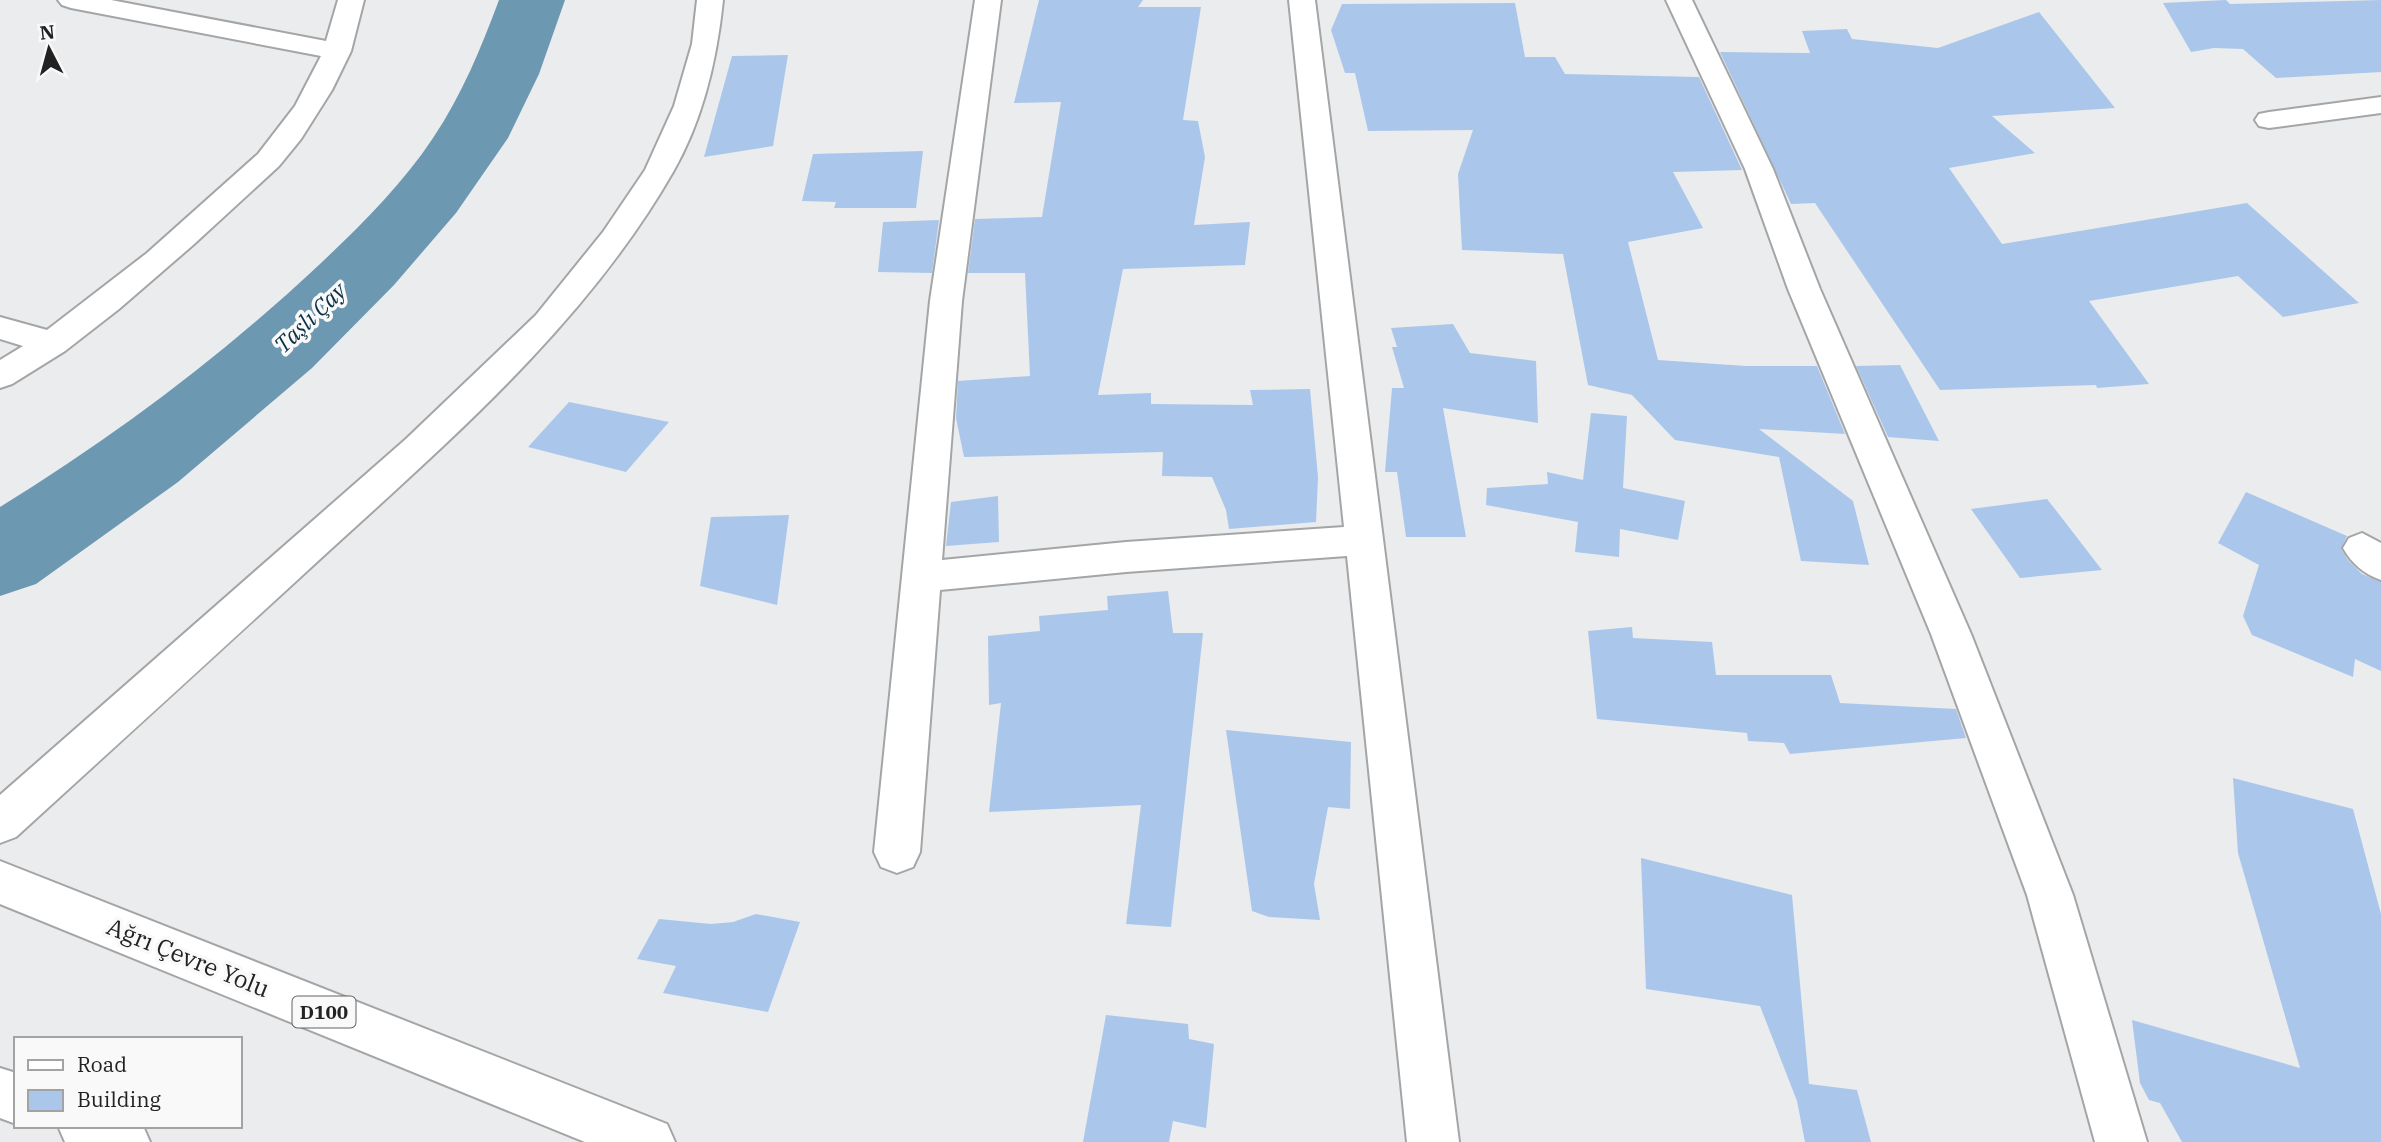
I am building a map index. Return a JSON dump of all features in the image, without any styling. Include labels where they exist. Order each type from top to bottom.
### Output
[{"type":"main road","points":[[71,0],[338,51]]},
{"type":"main road","points":[[0,376],[53,343],[147,270],[255,174],[293,130],[313,99],[338,51],[351,0]]},
{"type":"main road","points":[[0,823],[419,448],[548,323],[614,239],[660,170],[688,106],[705,44],[710,0]]},
{"type":"main road","points":[[897,852],[946,301],[988,0]]},
{"type":"main road","points":[[1302,0],[1433,1142]]},
{"type":"main road","points":[[1679,0],[1759,169],[1804,289],[1951,634],[2050,895],[2121,1142]]},
{"type":"main road","points":[[2269,120],[2381,105]]},
{"type":"main road","points":[[0,328],[53,343]]},
{"type":"main road","points":[[923,576],[1126,556],[1364,540]]},
{"type":"main road","name":"Ağrı Çevre Yolu","points":[[0,882],[649,1142]]},
{"type":"main road","points":[[89,1128],[124,1142]]},
{"type":"building","points":[[1039,0],[1143,0],[1138,7],[1201,7],[1183,120],[1198,121],[1205,157],[1194,225],[1250,222],[1245,265],[1123,269],[1098,395],[1151,393],[1151,404],[1253,405],[1250,390],[1310,389],[1318,477],[1316,522],[1229,529],[1226,510],[1212,477],[1162,476],[1163,452],[964,457],[956,418],[958,381],[1030,376],[1025,273],[968,273],[975,219],[1042,217],[1061,102],[1014,103]]},
{"type":"building","points":[[2226,0],[2230,4],[2381,0],[2381,72],[2276,78],[2243,49],[2214,48],[2191,52],[2163,3]]},
{"type":"building","points":[[1515,3],[1525,57],[1555,57],[1565,74],[1699,77],[1742,170],[1673,172],[1703,228],[1628,242],[1658,360],[1746,366],[1817,366],[1845,434],[1759,429],[1853,501],[1869,565],[1801,561],[1779,457],[1675,440],[1632,395],[1588,385],[1563,254],[1462,250],[1458,174],[1473,130],[1368,131],[1355,73],[1345,73],[1331,30],[1342,4]]},
{"type":"building","points":[[2039,12],[2115,108],[1992,116],[2035,153],[1949,168],[2002,244],[2247,203],[2359,303],[2283,317],[2238,276],[2089,301],[2149,384],[2097,388],[2096,385],[1940,390],[1815,203],[1791,204],[1720,52],[1810,53],[1802,31],[1847,29],[1852,39],[1938,48]]},
{"type":"building","points":[[788,55],[773,146],[704,157],[732,56]]},
{"type":"building","points":[[923,151],[916,208],[834,208],[836,202],[802,201],[813,154]]},
{"type":"building","points":[[939,220],[932,273],[878,272],[883,222]]},
{"type":"building","points":[[1453,324],[1470,353],[1536,361],[1538,423],[1443,408],[1466,537],[1406,537],[1397,472],[1385,472],[1392,388],[1404,388],[1392,347],[1397,347],[1391,328]]},
{"type":"building","points":[[1900,365],[1939,441],[1888,437],[1856,366]]},
{"type":"building","points":[[569,402],[669,422],[626,472],[528,447]]},
{"type":"building","points":[[1591,413],[1627,416],[1623,488],[1685,501],[1678,540],[1620,529],[1619,557],[1575,552],[1578,522],[1486,505],[1487,488],[1548,484],[1547,472],[1583,480]]},
{"type":"building","points":[[2246,492],[2347,536],[2341,549],[2348,560],[2362,574],[2381,582],[2381,671],[2355,659],[2353,677],[2252,635],[2243,616],[2259,565],[2218,543]]},
{"type":"building","points":[[998,496],[999,542],[946,546],[951,502]]},
{"type":"building","points":[[2047,499],[2102,570],[2020,578],[1971,509]]},
{"type":"building","points":[[789,515],[777,605],[700,586],[711,517]]},
{"type":"building","points":[[1168,591],[1173,633],[1203,633],[1171,927],[1126,924],[1141,805],[989,812],[1001,703],[989,705],[988,636],[1040,631],[1039,616],[1108,610],[1107,596]]},
{"type":"building","points":[[1632,627],[1633,638],[1712,642],[1716,675],[1831,675],[1840,703],[1956,709],[1966,738],[1790,754],[1784,743],[1748,741],[1747,733],[1597,719],[1588,631]]},
{"type":"building","points":[[1226,730],[1351,742],[1350,809],[1328,807],[1314,884],[1320,920],[1269,917],[1252,911]]},
{"type":"building","points":[[2233,778],[2353,809],[2381,914],[2381,1142],[2182,1142],[2160,1103],[2149,1100],[2140,1083],[2132,1020],[2300,1068],[2238,853]]},
{"type":"building","points":[[1641,858],[1792,895],[1809,1084],[1857,1090],[1871,1142],[1805,1142],[1797,1101],[1760,1006],[1646,989]]},
{"type":"building","points":[[756,914],[800,922],[768,1012],[663,993],[676,966],[637,959],[659,919],[711,924],[733,922]]},
{"type":"building","points":[[1106,1015],[1188,1024],[1189,1039],[1214,1044],[1206,1128],[1173,1121],[1169,1142],[1083,1142]]},
{"type":"waterway","name":"Taşlı Çay","points":[[0,557],[144,458],[236,386],[324,308],[381,250],[429,196],[471,138],[504,74],[532,0]]}]
